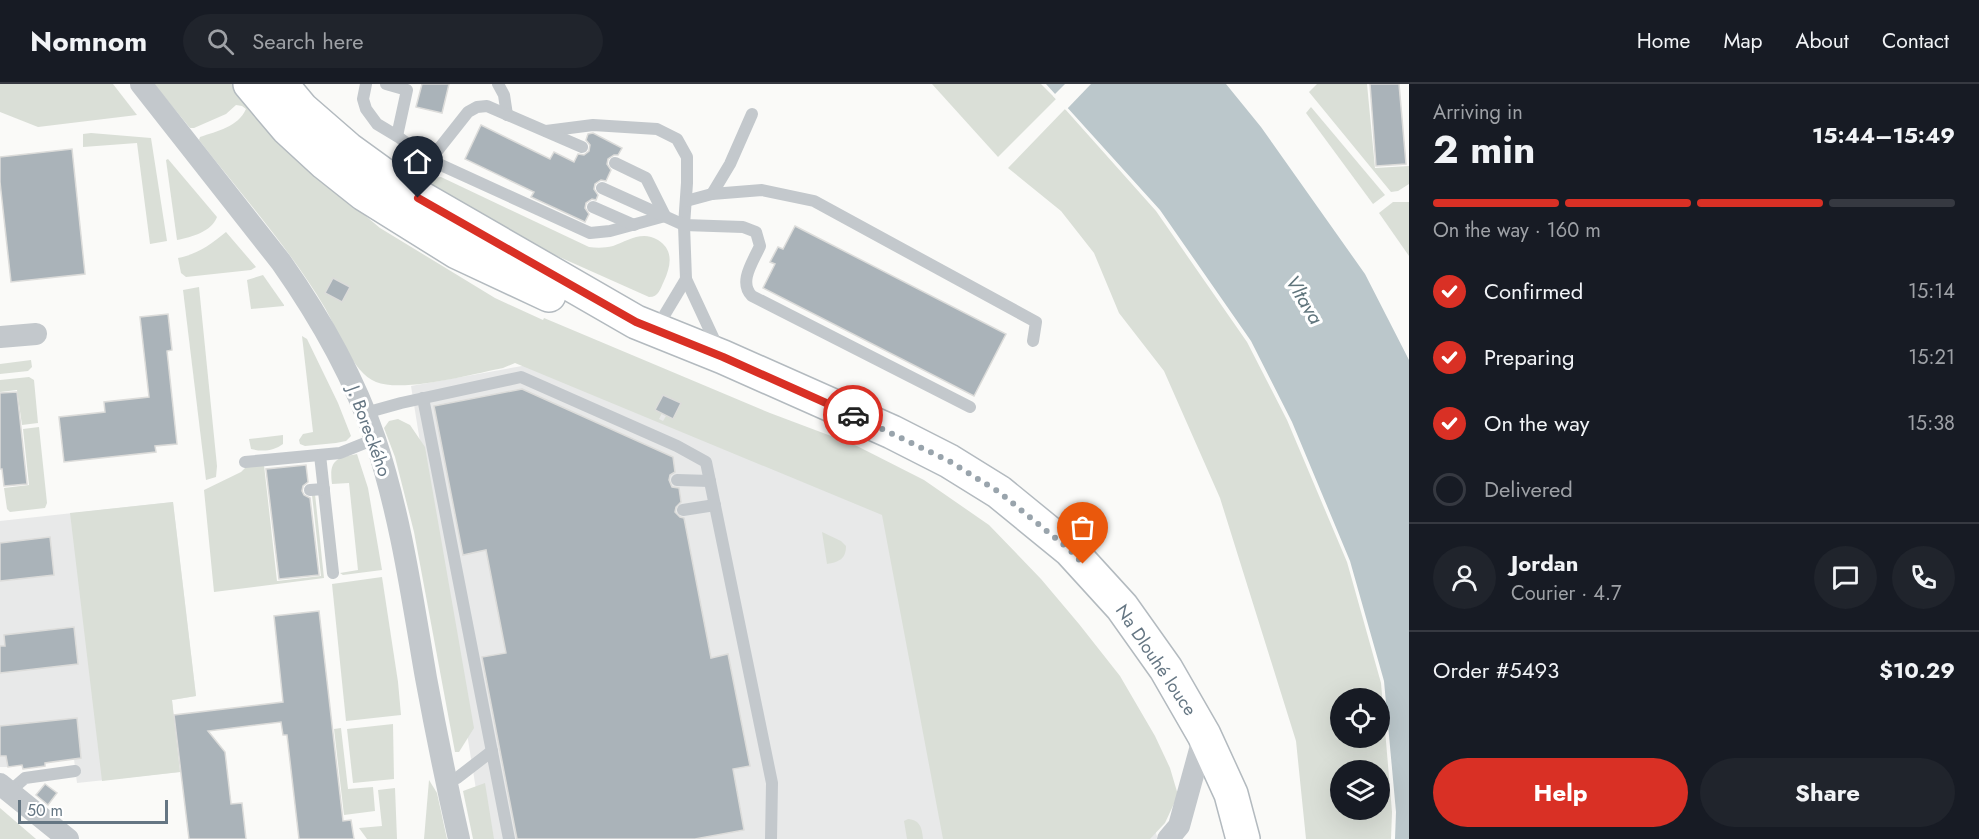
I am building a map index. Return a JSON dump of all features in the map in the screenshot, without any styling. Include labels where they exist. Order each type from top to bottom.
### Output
[{"type":"main road","points":[[250,84],[287,128],[325,163],[364,194],[457,252],[564,302],[646,326]]},
{"type":"main road","points":[[282,84],[310,115],[348,149],[395,183],[646,326]]},
{"type":"main road","name":"Na Dlouhé louce","points":[[646,326],[723,357],[892,432],[949,461],[999,492],[1070,550],[1122,607],[1166,669],[1204,735],[1231,794],[1243,839]]},
{"type":"street","name":"J. Boreckého","points":[[141,84],[302,291],[342,362],[365,413],[375,439],[402,533],[446,780],[459,839]]},
{"type":"street","points":[[0,338],[36,334]]},
{"type":"street","points":[[1168,839],[1179,826],[1204,735]]},
{"type":"street","points":[[5,788],[68,839]]},
{"type":"lane","points":[[366,84],[363,99],[366,109],[377,124],[429,160],[552,212],[590,233],[610,231],[665,216]]},
{"type":"lane","points":[[386,84],[407,90],[397,136]]},
{"type":"lane","points":[[498,84],[504,95],[507,115]]},
{"type":"lane","points":[[395,183],[429,160],[468,112],[477,107],[487,106],[582,147]]},
{"type":"lane","points":[[712,194],[730,164],[752,114]]},
{"type":"lane","points":[[546,131],[593,125],[657,129],[665,131],[676,139],[687,157],[684,225],[686,279],[723,357]]},
{"type":"lane","points":[[615,163],[646,177],[665,216]]},
{"type":"lane","points":[[602,188],[684,225],[743,227],[756,232],[760,246],[745,281],[746,290],[752,296],[969,407]]},
{"type":"lane","points":[[686,201],[712,194],[762,190],[814,201],[1036,322],[1033,341]]},
{"type":"lane","points":[[593,207],[634,225]]},
{"type":"lane","points":[[646,326],[686,279]]},
{"type":"lane","points":[[365,413],[521,377],[677,446],[706,462],[772,783],[771,839]]},
{"type":"lane","points":[[423,398],[509,839]]},
{"type":"lane","points":[[245,462],[340,453],[375,439]]},
{"type":"lane","points":[[320,455],[333,573]]},
{"type":"lane","points":[[677,480],[710,481]]},
{"type":"lane","points":[[310,490],[324,489]]},
{"type":"lane","points":[[683,510],[715,505]]},
{"type":"lane","points":[[446,780],[457,778],[492,751]]},
{"type":"lane","points":[[5,788],[25,778],[75,771]]},
{"type":"shaded area","points":[[0,84],[113,84],[137,115],[38,127],[0,112]]},
{"type":"shaded area","points":[[154,84],[233,84],[293,155],[380,228],[495,298],[770,413],[855,445],[924,480],[989,525],[1041,579],[1120,676],[1155,736],[1170,768],[1178,795],[1165,823],[1150,839],[943,839],[882,515],[515,363],[503,368],[420,384],[388,385],[367,377],[353,360],[325,308],[296,264],[199,140],[200,137],[232,124],[246,109],[236,105],[226,114],[190,128]],"holes":[[[663,395],[680,403],[663,421],[659,419],[662,413],[656,410]]]},
{"type":"shaded area","points":[[932,84],[1041,84],[1056,99],[998,157]]},
{"type":"shaded area","points":[[1317,84],[1367,84],[1375,168],[1409,166],[1409,184],[1398,191],[1391,192],[1309,92]]},
{"type":"shaded area","points":[[1311,107],[1385,195],[1373,204],[1306,113]]},
{"type":"shaded area","points":[[1065,109],[1156,211],[1247,342],[1287,420],[1347,562],[1381,683],[1381,688],[1330,688],[1330,748],[1387,748],[1388,760],[1330,760],[1330,820],[1390,820],[1390,789],[1391,839],[1306,839],[1296,741],[1220,498],[1164,371],[1119,313],[1094,253],[1061,211],[1008,168]]},
{"type":"shaded area","points":[[83,134],[151,138],[167,241],[150,244],[137,143],[83,147]]},
{"type":"shaded area","points":[[168,159],[217,217],[206,230],[177,240],[166,160]]},
{"type":"shaded area","points":[[441,177],[589,247],[610,247],[640,236],[658,240],[667,249],[670,259],[660,290],[655,296],[649,297],[528,243],[426,184],[431,178]]},
{"type":"shaded area","points":[[1393,202],[1409,202],[1409,256],[1379,213]]},
{"type":"shaded area","points":[[226,232],[256,267],[251,270],[186,277],[181,273],[178,258],[204,248]]},
{"type":"shaded area","points":[[263,275],[284,306],[251,309],[247,280]]},
{"type":"shaded area","points":[[199,287],[217,466],[216,477],[206,480],[183,290]]},
{"type":"shaded area","points":[[302,336],[307,339],[338,403],[351,436],[346,441],[305,446],[300,444],[299,440],[303,434],[313,432]]},
{"type":"shaded area","points":[[572,357],[670,396],[871,487],[1151,820],[1158,839],[484,839],[411,386]]},
{"type":"shaded area","points":[[31,360],[32,367],[28,371],[0,374],[0,364]]},
{"type":"shaded area","points":[[29,377],[34,380],[38,423],[22,425],[17,390],[0,392],[0,380]]},
{"type":"shaded area","points":[[398,419],[410,425],[425,447],[474,728],[459,752],[455,752],[414,532],[395,457],[384,428],[389,421]]},
{"type":"shaded area","points":[[39,427],[47,503],[45,508],[10,512],[7,509],[4,488],[29,485],[23,429]]},
{"type":"shaded area","points":[[283,435],[283,444],[276,448],[264,451],[251,449],[249,439]]},
{"type":"shaded area","points":[[357,454],[368,488],[382,570],[343,575],[340,573],[358,570],[349,483],[332,484],[332,470],[333,465],[339,459]]},
{"type":"shaded area","points":[[264,465],[277,581],[321,576],[312,495],[315,494],[324,578],[214,592],[204,490],[241,472],[246,467]]},
{"type":"shaded area","points":[[173,502],[196,696],[172,700],[180,772],[77,783],[74,759],[81,758],[76,718],[3,726],[8,767],[0,767],[0,521]]},
{"type":"shaded area","points":[[173,502],[196,696],[172,700],[180,772],[102,781],[70,513]]},
{"type":"shaded area","points":[[822,532],[846,546],[845,554],[838,561],[827,564]]},
{"type":"shaded area","points":[[382,577],[401,715],[346,721],[332,584]]},
{"type":"shaded area","points":[[393,724],[394,779],[353,783],[347,729]]},
{"type":"shaded area","points":[[341,728],[348,789],[373,787],[375,811],[344,815],[334,729]]},
{"type":"shaded area","points":[[429,780],[437,793],[447,839],[424,839]]},
{"type":"shaded area","points":[[485,783],[494,839],[473,839],[463,791]]},
{"type":"shaded area","points":[[395,788],[397,839],[367,839],[359,828],[382,826],[378,790]]},
{"type":"shaded area","points":[[0,808],[36,839],[0,839]]},
{"type":"shaded area","points":[[908,819],[920,825],[923,839],[907,839],[904,821]]},
{"type":"water","name":"Vltava","points":[[1046,84],[1226,84],[1261,127],[1365,274],[1409,360],[1409,839],[1395,839],[1396,812],[1390,746],[1390,688],[1385,688],[1350,561],[1292,422],[1251,341],[1160,210]]},
{"type":"pier","points":[[1065,84],[1091,84],[1066,110],[1053,96]]},
{"type":"building","points":[[422,84],[449,84],[442,113],[416,107]]},
{"type":"building","points":[[1370,84],[1399,84],[1406,164],[1376,166]]},
{"type":"building","points":[[481,125],[550,159],[554,152],[574,162],[578,154],[584,155],[589,151],[590,145],[586,140],[588,134],[593,133],[622,148],[618,155],[608,159],[607,164],[611,170],[606,181],[601,180],[595,184],[594,189],[598,195],[596,200],[592,199],[586,203],[585,208],[589,214],[585,222],[531,197],[534,192],[465,159]]},
{"type":"building","points":[[72,149],[85,274],[11,282],[0,182],[0,157]]},
{"type":"building","points":[[795,226],[1006,334],[974,396],[763,288],[775,264],[770,262],[778,247],[783,249]]},
{"type":"building","points":[[333,278],[350,287],[342,302],[325,293]]},
{"type":"building","points":[[168,314],[172,350],[167,351],[177,444],[155,446],[156,452],[64,462],[59,417],[105,412],[104,402],[149,397],[140,317]]},
{"type":"building","points":[[522,389],[673,457],[675,472],[670,475],[669,480],[672,487],[679,488],[681,502],[675,512],[684,518],[711,658],[728,654],[750,766],[733,769],[744,830],[695,839],[517,839],[482,657],[506,653],[486,550],[463,555],[434,406]]},
{"type":"building","points":[[17,392],[27,484],[4,486],[2,469],[0,469],[0,393]]},
{"type":"building","points":[[663,395],[681,403],[673,419],[655,410]]},
{"type":"building","points":[[306,465],[308,482],[303,486],[302,491],[310,498],[319,575],[279,579],[266,469]]},
{"type":"building","points":[[50,537],[54,575],[0,581],[0,543]]},
{"type":"building","points":[[319,611],[343,821],[351,820],[354,839],[299,839],[287,735],[283,735],[281,722],[208,731],[225,752],[231,804],[242,803],[246,839],[189,839],[174,715],[283,702],[274,616]]},
{"type":"building","points":[[74,627],[78,664],[0,673],[0,646],[5,646],[4,635]]},
{"type":"building","points":[[77,718],[81,758],[23,769],[22,765],[8,767],[6,756],[0,756],[0,726]]},
{"type":"building","points":[[45,784],[57,793],[48,805],[36,795]]},
{"type":"way so far","points":[[853,415],[949,461],[999,492],[1070,550],[1083,564]]},
{"type":"route","points":[[418,198],[636,322],[723,357],[853,415]]}]
